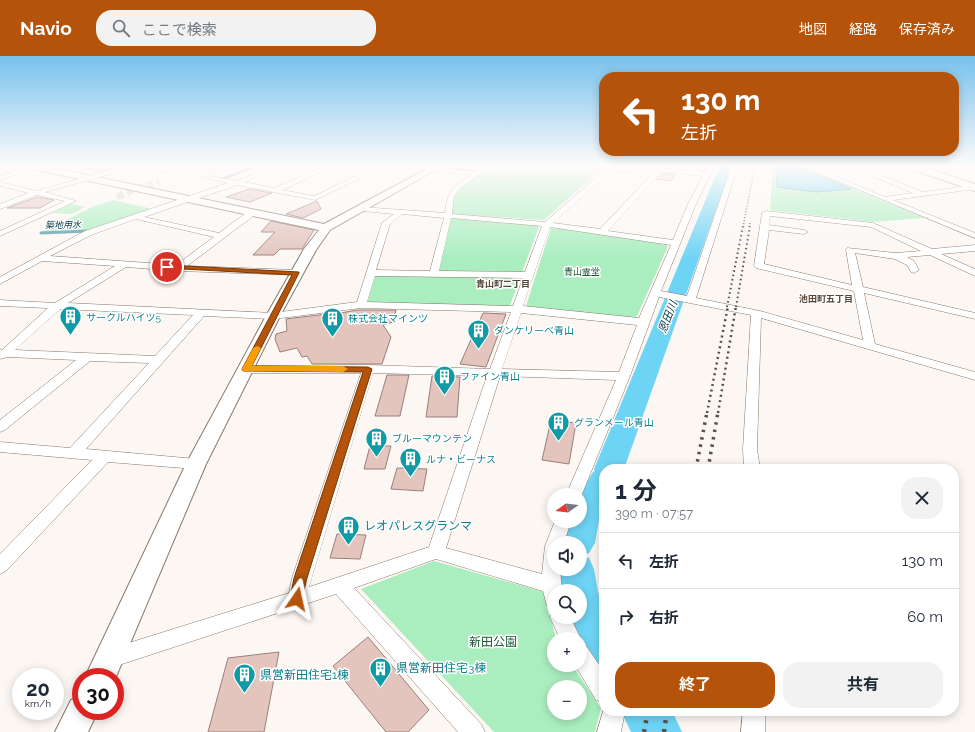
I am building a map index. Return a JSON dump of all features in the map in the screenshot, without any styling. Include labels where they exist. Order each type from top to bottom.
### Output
[{"type":"street","points":[[0,207],[26,197]]},
{"type":"street","points":[[0,234],[72,201],[51,197]]},
{"type":"street","points":[[180,197],[326,228]]},
{"type":"street","points":[[0,281],[88,233],[198,197]]},
{"type":"street","points":[[308,197],[315,198],[318,197]]},
{"type":"street","points":[[105,668],[196,464],[296,273],[326,228],[385,197]]},
{"type":"street","points":[[434,274],[448,216],[451,197]]},
{"type":"street","points":[[436,552],[495,372],[547,224],[575,197]]},
{"type":"street","points":[[602,232],[635,197]]},
{"type":"street","points":[[577,488],[624,376],[643,322],[696,197]]},
{"type":"street","points":[[690,301],[725,197]]},
{"type":"street","points":[[878,197],[975,236]]},
{"type":"street","points":[[884,199],[904,197]]},
{"type":"street","points":[[363,209],[547,224],[676,243]]},
{"type":"street","points":[[178,268],[253,212]]},
{"type":"street","points":[[361,305],[386,223],[401,212]]},
{"type":"street","points":[[975,273],[873,225],[766,213],[759,266],[975,316]]},
{"type":"street","points":[[136,217],[220,236]]},
{"type":"street","points":[[765,227],[804,232]]},
{"type":"street","points":[[870,345],[850,250],[897,256],[975,248]]},
{"type":"street","points":[[897,256],[911,263],[914,270]]},
{"type":"street","points":[[40,258],[178,268],[296,273]]},
{"type":"street","points":[[2,355],[58,305],[125,264]]},
{"type":"street","points":[[371,273],[529,275]]},
{"type":"street","points":[[655,293],[756,313],[975,376]]},
{"type":"street","points":[[0,303],[273,316],[361,305],[518,309],[643,322]]},
{"type":"street","points":[[74,453],[202,313]]},
{"type":"street","points":[[751,464],[750,450],[756,313]]},
{"type":"street","points":[[2,355],[158,360]]},
{"type":"street","points":[[0,427],[87,357]]},
{"type":"street","points":[[246,369],[368,369],[624,376]]},
{"type":"street","points":[[297,599],[301,578],[368,369]]},
{"type":"street","points":[[0,447],[196,464]]},
{"type":"street","points":[[0,566],[104,456]]},
{"type":"street","points":[[110,658],[297,599],[436,552],[547,590]]},
{"type":"street","points":[[339,584],[473,732]]},
{"type":"street","points":[[587,665],[599,684]]},
{"type":"street","points":[[609,732],[613,716]]},
{"type":"street","points":[[753,732],[754,716]]},
{"type":"street","points":[[71,732],[77,720]]},
{"type":"green space","points":[[455,197],[571,197],[544,220],[453,214],[451,212]]},
{"type":"green space","points":[[771,197],[873,197],[924,218],[873,222],[770,210]]},
{"type":"green space","points":[[113,200],[152,209],[87,231],[42,232],[92,207]]},
{"type":"green space","points":[[71,204],[85,207],[72,214],[53,213]]},
{"type":"green space","points":[[453,218],[536,225],[539,227],[522,272],[439,271],[450,219]]},
{"type":"green space","name":"青山霊堂","points":[[551,228],[605,234],[668,246],[637,316],[632,318],[529,308],[526,306]]},
{"type":"green space","points":[[377,275],[520,279],[510,305],[505,306],[370,304],[366,302],[374,277]]},
{"type":"green space","name":"新田公園","points":[[434,561],[544,592],[547,604],[547,624],[552,624],[554,632],[547,632],[547,672],[577,672],[582,680],[547,680],[547,720],[587,720],[587,687],[599,705],[599,716],[595,732],[494,732],[361,589]]},
{"type":"building","points":[[37,197],[54,200],[40,208],[7,208]]},
{"type":"building","points":[[226,197],[227,197],[263,197],[250,202]]},
{"type":"building","points":[[317,201],[321,209],[303,218],[286,214]]},
{"type":"building","points":[[271,221],[314,230],[302,249],[280,249],[274,255],[253,255],[275,232],[261,232]]},
{"type":"building","name":"株式会社マインツ","points":[[357,310],[396,310],[393,322],[383,325],[391,337],[382,364],[312,364],[307,356],[302,357],[297,348],[280,352],[275,339],[276,334],[287,331],[286,319],[335,314]]},
{"type":"building","name":"ダンケリーベ青山","points":[[483,313],[506,314],[486,367],[460,364]]},
{"type":"building","points":[[387,375],[409,375],[400,416],[375,416]]},
{"type":"building","name":"ファイン青山","points":[[432,376],[460,377],[457,417],[426,417]]},
{"type":"building","name":"グランメール青山","points":[[551,420],[576,423],[569,464],[542,460]]},
{"type":"building","name":"ブルーマウンテン","points":[[370,446],[391,446],[385,469],[364,469]]},
{"type":"building","name":"ルナ・ビーナス","points":[[397,468],[427,469],[423,491],[391,489]]},
{"type":"building","name":"レオパレスグランマ","points":[[337,534],[366,535],[360,559],[330,558]]},
{"type":"building","name":"県営新田住宅3棟","points":[[368,637],[429,710],[408,732],[386,732],[333,666]]},
{"type":"building","name":"県営新田住宅1棟","points":[[279,652],[264,732],[208,732],[228,658]]},
{"type":"waterway","name":"恩田川","points":[[611,464],[713,197]]},
{"type":"waterway","name":"築地用水","points":[[41,233],[88,231]]},
{"type":"waterway","name":"恩田川","points":[[579,536],[582,520],[599,489]]},
{"type":"waterway","name":"恩田川","points":[[577,576],[578,584]]},
{"type":"waterway","name":"恩田川","points":[[587,619],[599,642]]},
{"type":"waterway","name":"恩田川","points":[[648,716],[659,732]]},
{"type":"railway","points":[[743,227],[749,197]]},
{"type":"railway","points":[[749,227],[750,223]]},
{"type":"railway","points":[[727,307],[743,226]]},
{"type":"railway","points":[[736,307],[750,226]]},
{"type":"railway","points":[[707,413],[728,306]]},
{"type":"railway","points":[[718,413],[736,306]]},
{"type":"railway","points":[[697,464],[707,412]]},
{"type":"railway","points":[[709,464],[718,412]]},
{"type":"railway","points":[[644,732],[647,716]]},
{"type":"railway","points":[[664,732],[666,716]]},
{"type":"slow traffic","points":[[257,348],[246,369],[343,369]]},
{"type":"place","name":"サークルハイツ5","points":[[71,336]]},
{"type":"place","name":"株式会社マインツ","points":[[332,338]]},
{"type":"place","name":"ダンケリーベ青山","points":[[479,350]]},
{"type":"place","name":"ファイン青山","points":[[444,396]]},
{"type":"place","name":"グランメール青山","points":[[559,442]]},
{"type":"place","name":"ブルーマウンテン","points":[[377,458]]},
{"type":"place","name":"ルナ・ビーナス","points":[[410,478]]},
{"type":"place","name":"レオパレスグランマ","points":[[348,546]]},
{"type":"place","name":"県営新田住宅3棟","points":[[381,688]]},
{"type":"place","name":"県営新田住宅1棟","points":[[245,694]]},
{"type":"district","name":"青山町二丁目","points":[[503,284]]},
{"type":"district","name":"池田町五丁目","points":[[826,299]]},
{"type":"route","points":[[167,267],[296,273],[246,369],[368,369],[301,578],[297,599]]}]
